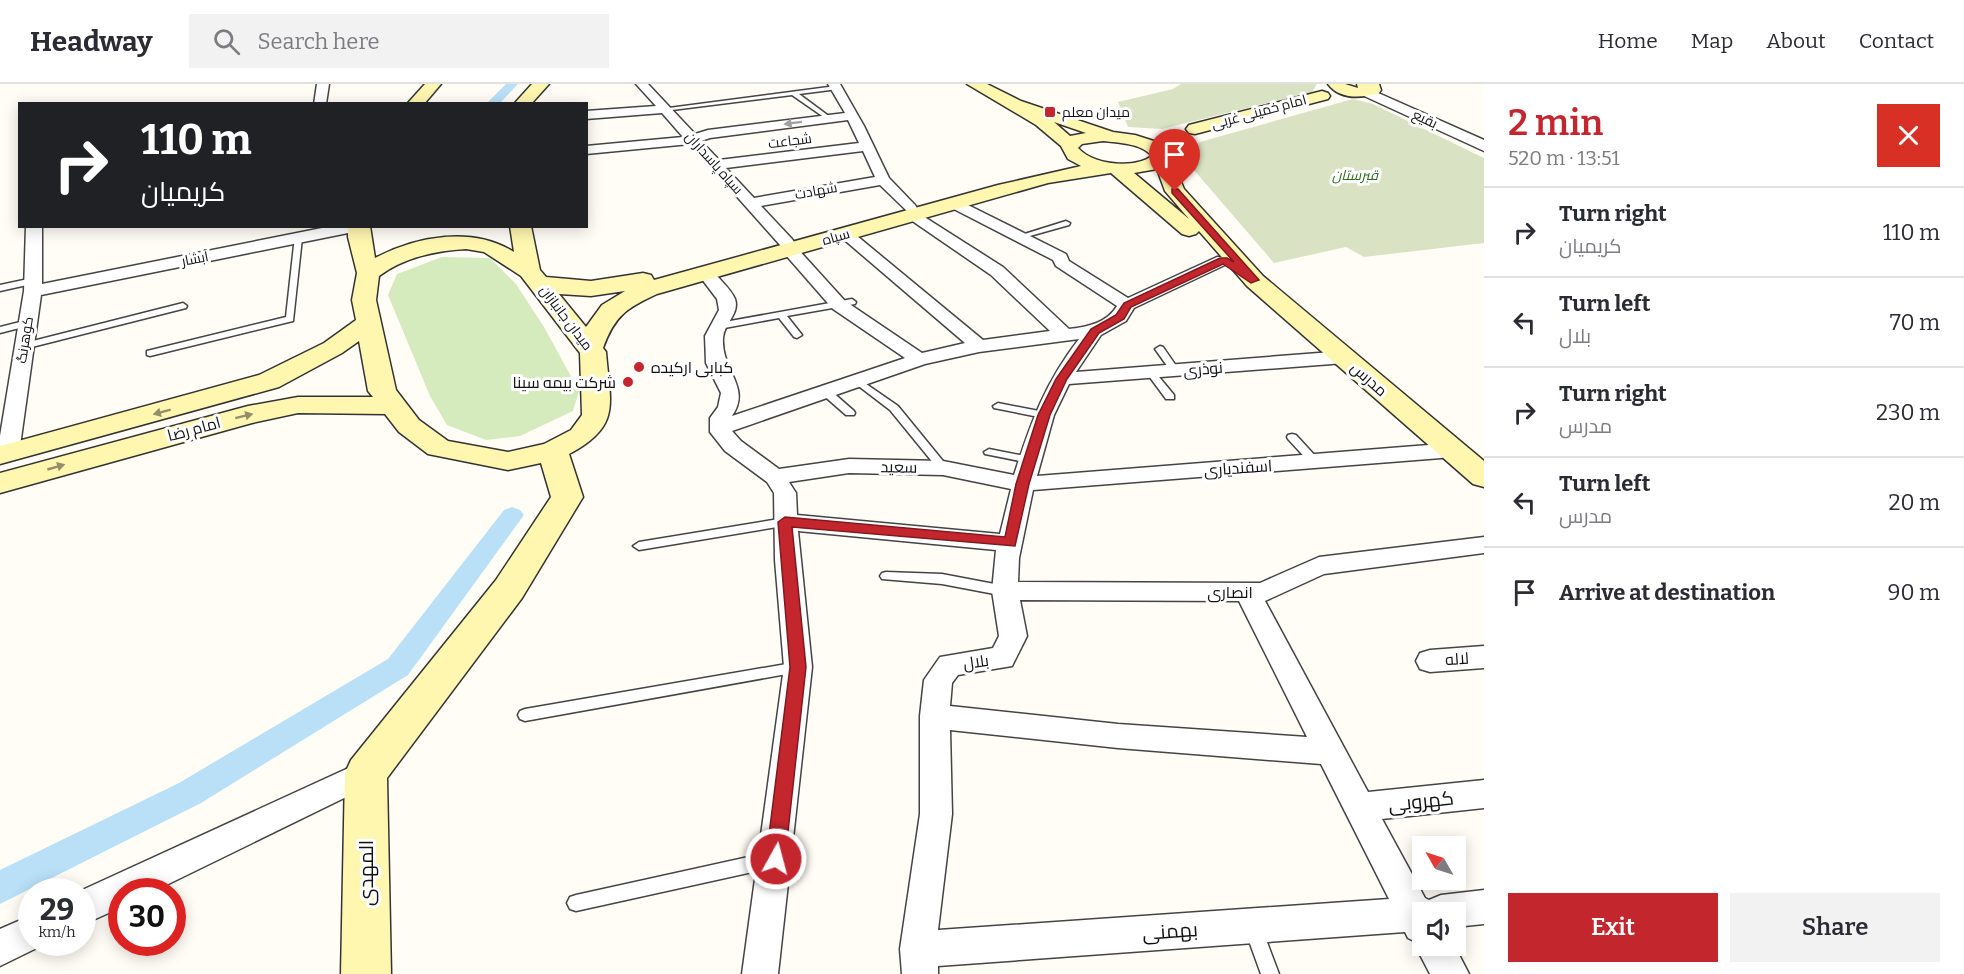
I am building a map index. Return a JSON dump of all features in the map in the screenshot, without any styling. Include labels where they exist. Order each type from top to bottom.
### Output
[{"type":"main road","points":[[417,102],[433,84]]},
{"type":"main road","points":[[975,84],[1015,104],[1042,121],[1070,146],[1074,155],[1082,159],[1112,167],[1149,166],[1167,143]]},
{"type":"main road","points":[[1336,85],[1364,87]]},
{"type":"main road","name":"امام خمینی غربی","points":[[1322,96],[1336,85]]},
{"type":"main road","points":[[525,102],[548,87]]},
{"type":"main road","points":[[544,102],[548,87]]},
{"type":"main road","name":"امام خمینی غربی","points":[[1167,143],[1195,129],[1364,87]]},
{"type":"main road","points":[[1015,104],[1112,136],[1144,143],[1167,143]]},
{"type":"main road","points":[[1070,146],[1084,137],[1112,136]]},
{"type":"main road","name":"مدرس","points":[[1167,143],[1175,191],[1255,280],[1484,477]]},
{"type":"main road","name":"سپاه","points":[[534,277],[566,290],[591,290],[619,286],[846,234],[1044,167],[1070,146]]},
{"type":"main road","name":"سپاه","points":[[590,348],[598,324],[614,308],[649,289],[706,274],[788,246],[912,211],[953,203],[1046,178],[1112,167]]},
{"type":"main road","name":"مدرس","points":[[1112,167],[1223,260],[1255,280]]},
{"type":"main road","points":[[488,228],[534,277]]},
{"type":"main road","points":[[520,228],[534,277]]},
{"type":"main road","points":[[358,230],[368,273]]},
{"type":"main road","name":"میدان جانبازان","points":[[466,242],[491,247],[534,277],[593,352],[596,416],[581,436],[553,451],[508,461],[439,448],[409,426],[382,391],[364,300],[368,273],[388,261],[416,250],[440,244],[466,242]]},
{"type":"main road","points":[[591,290],[588,295],[591,301],[600,306],[614,308]]},
{"type":"main road","name":"امام رضا","points":[[4,454],[218,397],[269,381],[300,367],[353,336],[368,323]]},
{"type":"main road","points":[[297,405],[326,387],[331,378],[328,371],[300,367]]},
{"type":"main road","name":"امام رضا","points":[[0,483],[237,418],[297,405],[393,406]]},
{"type":"main road","points":[[366,773],[509,590],[567,497],[553,451]]},
{"type":"main road","name":"المهدی","points":[[366,773],[366,974]]},
{"type":"street","points":[[320,102],[323,84]]},
{"type":"street","name":"سپاه پاسداران","points":[[642,84],[788,246],[845,303],[919,359]]},
{"type":"street","points":[[835,86],[868,146],[883,180],[912,211],[997,271],[1065,335]]},
{"type":"street","name":"بقیع","points":[[1364,87],[1481,142]]},
{"type":"street","points":[[588,115],[664,109]]},
{"type":"street","points":[[588,150],[692,140],[708,134],[828,118],[855,121]]},
{"type":"street","points":[[692,140],[710,144],[855,121]]},
{"type":"street","name":"شجاعت","points":[[715,165],[868,146]]},
{"type":"street","name":"شهادت","points":[[750,203],[883,180]]},
{"type":"street","points":[[953,203],[1060,257],[1062,263],[1127,305]]},
{"type":"street","name":"کوهرنگ","points":[[4,454],[33,286],[34,228]]},
{"type":"street","name":"آبشار","points":[[33,286],[298,238],[358,230]]},
{"type":"street","points":[[846,234],[979,346]]},
{"type":"street","name":"بلال","points":[[721,426],[919,359],[979,346],[1095,331],[1120,317],[1127,305],[1223,260]]},
{"type":"street","points":[[706,274],[726,298],[728,310],[714,336],[716,363],[731,393],[728,407],[720,418],[721,432],[733,446],[775,477],[785,494],[785,522],[798,667],[760,974]]},
{"type":"street","name":"بلال","points":[[919,961],[936,814],[935,716],[938,680],[950,665],[1002,658],[1013,636],[1005,591],[1007,558],[1023,484],[1044,415],[1062,379],[1095,331]]},
{"type":"street","name":"نوذری","points":[[1062,379],[1152,374],[1345,357]]},
{"type":"street","name":"اسفندیاری","points":[[1023,484],[1454,450]]},
{"type":"street","name":"سعید","points":[[775,477],[849,466],[943,468],[1023,484]]},
{"type":"street","points":[[785,522],[1010,543]]},
{"type":"street","name":"انصاری","points":[[1005,591],[1263,592],[1319,566],[1484,545]]},
{"type":"street","points":[[1247,592],[1358,807],[1415,902]]},
{"type":"street","name":"لاله","points":[[1430,661],[1484,657]]},
{"type":"street","points":[[935,716],[1118,736],[1330,752]]},
{"type":"street","points":[[96,901],[366,773]]},
{"type":"street","name":"کهروبی","points":[[1358,807],[1484,794]]},
{"type":"street","name":"بهمنی","points":[[1466,910],[1484,907]]},
{"type":"street","name":"بهمنی","points":[[919,961],[1253,925],[1412,919]]},
{"type":"street","points":[[0,948],[18,940]]},
{"type":"street","points":[[1440,956],[1451,974]]},
{"type":"lane","points":[[664,109],[835,86]]},
{"type":"lane","points":[[793,93],[828,118]]},
{"type":"lane","points":[[1019,237],[1066,223]]},
{"type":"lane","points":[[150,353],[290,319],[298,238]]},
{"type":"lane","points":[[0,288],[33,286]]},
{"type":"lane","points":[[718,326],[845,303]]},
{"type":"lane","points":[[24,346],[183,306]]},
{"type":"lane","points":[[781,315],[797,335]]},
{"type":"lane","points":[[0,330],[28,323]]},
{"type":"lane","points":[[1160,349],[1176,372]]},
{"type":"lane","points":[[1152,374],[1170,397]]},
{"type":"lane","points":[[859,381],[894,408],[943,468]]},
{"type":"lane","points":[[826,392],[850,413]]},
{"type":"lane","points":[[998,406],[1044,415]]},
{"type":"lane","points":[[1292,437],[1315,462]]},
{"type":"lane","points":[[989,452],[1030,460]]},
{"type":"lane","points":[[639,546],[785,522]]},
{"type":"lane","points":[[886,576],[942,579],[1005,591]]},
{"type":"lane","points":[[525,715],[798,667]]},
{"type":"lane","points":[[576,903],[776,859]]},
{"type":"lane","points":[[1253,925],[1270,974]]},
{"type":"green space","points":[[1181,84],[1317,84],[1312,92],[1162,129],[1128,127],[1118,102],[1173,89]]},
{"type":"green space","name":"قبرستان","points":[[1353,99],[1373,104],[1484,158],[1484,243],[1364,257],[1346,247],[1274,263],[1181,155],[1200,142]]},
{"type":"green space","points":[[442,257],[490,258],[516,284],[544,327],[579,391],[573,411],[520,436],[486,440],[447,425],[430,396],[388,295],[397,274]]},
{"type":"waterway","points":[[494,102],[512,84]]},
{"type":"waterway","points":[[0,888],[190,793],[398,667],[512,515]]},
{"type":"place","name":"میدان معلم","points":[[1050,112]]},
{"type":"place","name":"کبابی ارکیده","points":[[639,367]]},
{"type":"place","name":"شرکت بیمه سینا","points":[[628,382]]},
{"type":"route","points":[[776,859],[798,667],[785,522],[1010,543],[1023,484],[1044,415],[1062,379],[1095,331],[1120,317],[1127,305],[1223,260],[1255,280],[1192,213],[1175,191]]}]
